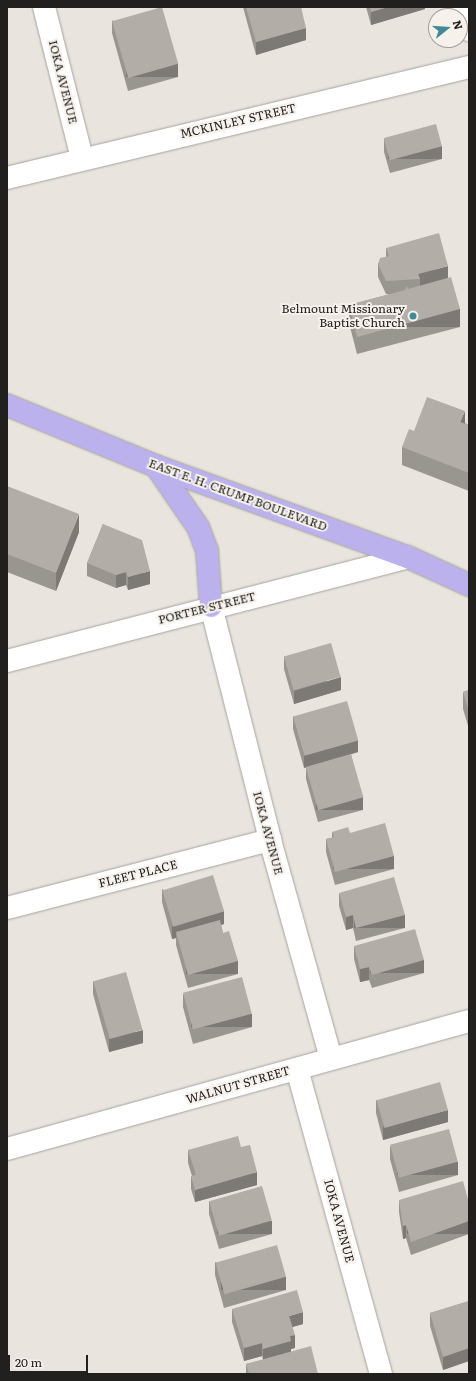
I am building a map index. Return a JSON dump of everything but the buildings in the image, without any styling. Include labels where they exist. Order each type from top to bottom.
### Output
[{"type":"main road","name":"EAST E. H. CRUMP BOULEVARD","points":[[7,405],[156,466],[408,557],[469,585]]},
{"type":"main road","points":[[156,466],[198,527],[207,551],[211,606]]},
{"type":"street","name":"IOKA AVENUE","points":[[44,7],[82,158]]},
{"type":"street","points":[[464,7],[469,30]]},
{"type":"street","name":"MCKINLEY STREET","points":[[7,178],[82,158],[469,67]]},
{"type":"street","name":"PORTER STREET","points":[[7,662],[211,606],[408,557]]},
{"type":"street","name":"IOKA AVENUE","points":[[211,606],[270,840],[330,1059]]},
{"type":"street","name":"FLEET PLACE","points":[[7,908],[270,840]]},
{"type":"street","name":"WALNUT STREET","points":[[7,1149],[469,1021]]},
{"type":"street","name":"IOKA AVENUE","points":[[297,1069],[381,1374]]},
{"type":"place","name":"Belmount Missionary Baptist Church","points":[[413,316]]}]
